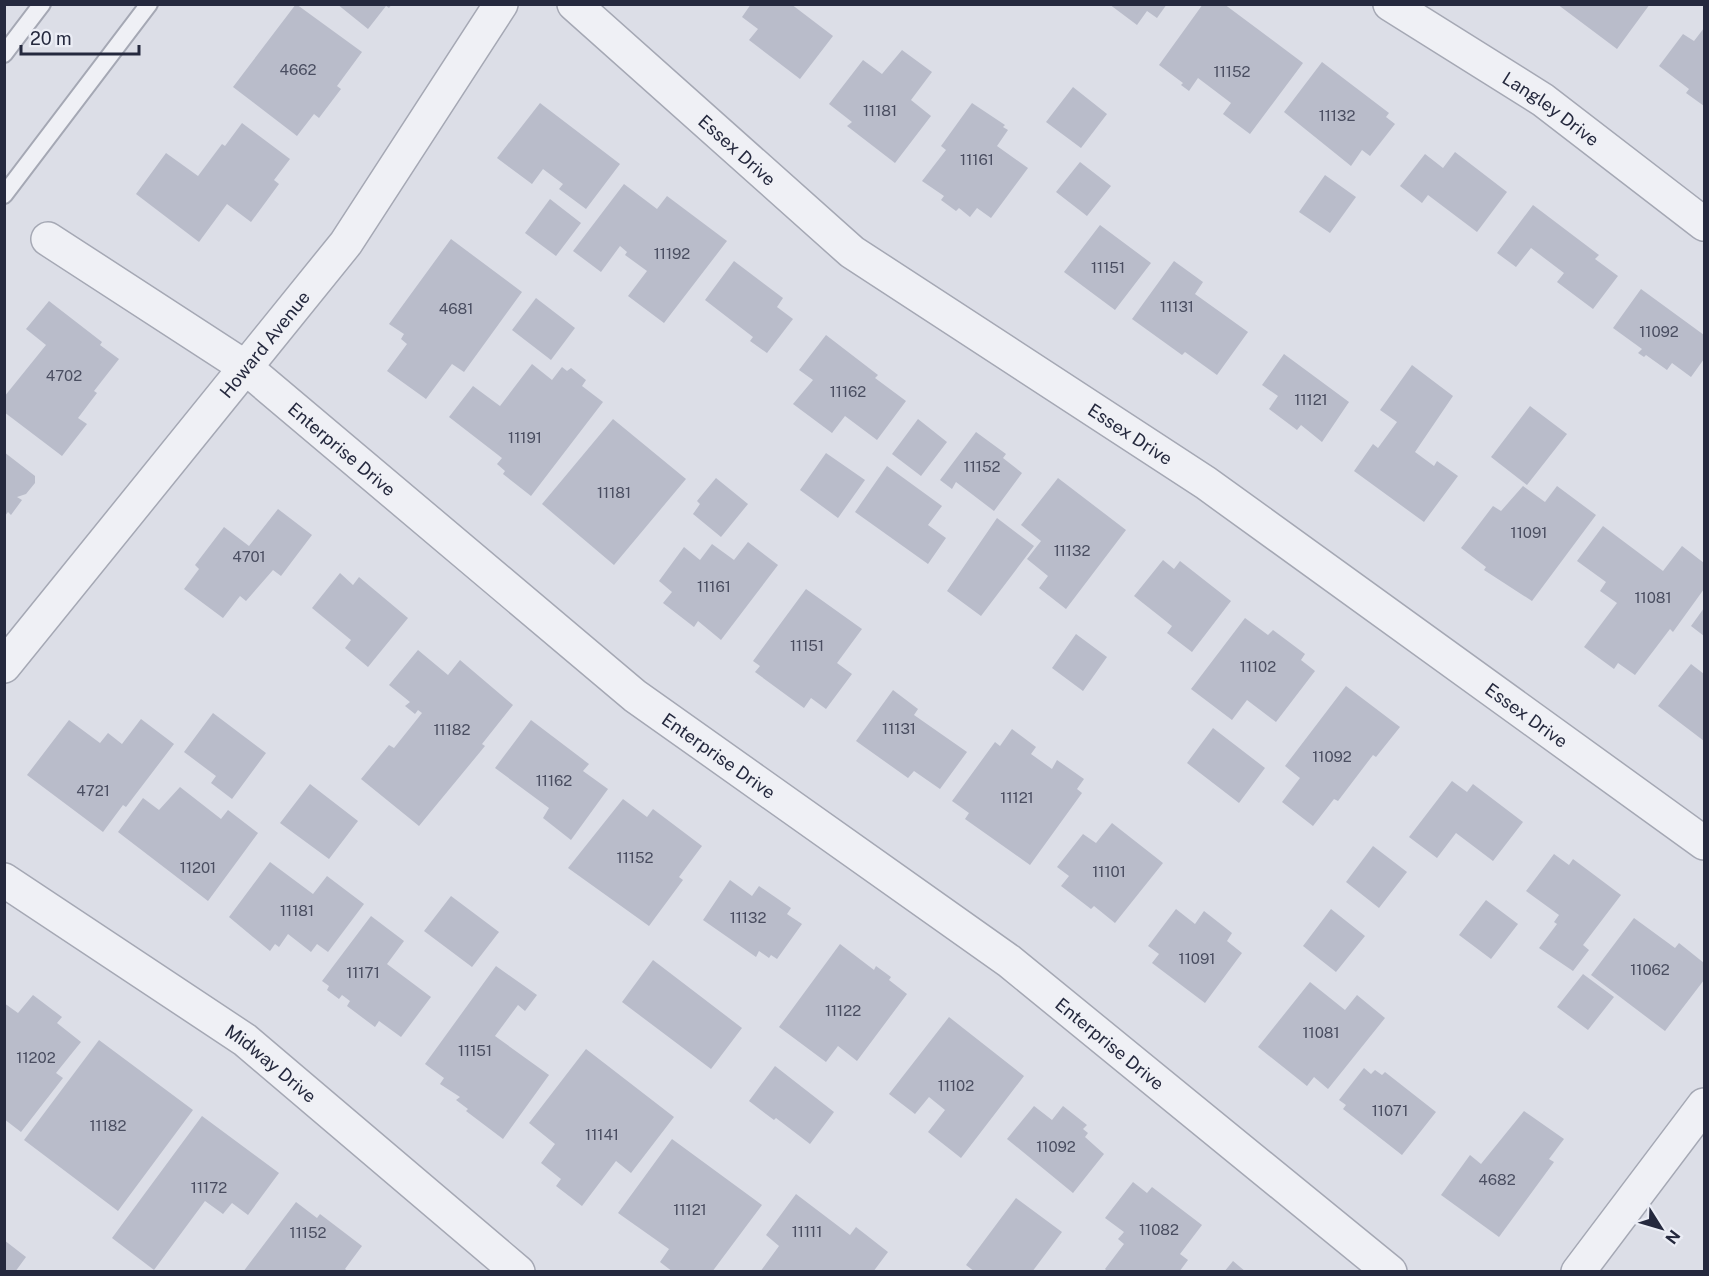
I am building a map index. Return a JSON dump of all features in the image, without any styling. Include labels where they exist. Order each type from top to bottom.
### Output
[{"type":"street","name":"Howard Avenue","points":[[4,666],[346,243],[501,4]]},
{"type":"street","name":"Essex Drive","points":[[574,4],[852,252],[1206,483],[1704,843]]},
{"type":"street","name":"Langley Drive","points":[[1390,4],[1543,100],[1704,224]]},
{"type":"street","name":"Enterprise Drive","points":[[48,239],[244,367],[635,696],[1009,962],[1390,1272]]},
{"type":"street","name":"Midway Drive","points":[[4,880],[245,1040],[518,1272]]},
{"type":"street","points":[[1578,1272],[1704,1105]]},
{"type":"lane","points":[[4,54],[42,4]]},
{"type":"lane","points":[[4,195],[149,4]]},
{"type":"building","points":[[296,4],[362,52],[337,86],[341,89],[319,118],[314,114],[297,136],[233,87]]},
{"type":"building","points":[[337,4],[392,4],[389,8],[386,6],[368,29]]},
{"type":"building","points":[[751,4],[791,4],[833,36],[800,79],[749,40],[758,29],[742,17]]},
{"type":"building","points":[[1109,4],[1167,4],[1157,18],[1147,11],[1137,25]]},
{"type":"building","points":[[1203,4],[1224,4],[1303,63],[1250,134],[1223,114],[1231,103],[1198,78],[1189,91],[1181,85],[1183,83],[1159,65]]},
{"type":"building","points":[[1557,4],[1650,4],[1617,49]]},
{"type":"building","points":[[1704,28],[1704,106],[1686,93],[1689,89],[1659,66],[1683,34],[1694,41]]},
{"type":"building","points":[[902,50],[932,72],[911,100],[931,116],[895,163],[847,126],[852,122],[829,104],[863,60],[882,74]]},
{"type":"building","points":[[1322,62],[1389,113],[1386,117],[1395,124],[1370,156],[1362,150],[1351,166],[1284,112]]},
{"type":"building","points":[[1073,87],[1107,114],[1081,148],[1046,122]]},
{"type":"building","points":[[540,103],[620,164],[586,209],[559,189],[563,184],[543,169],[532,184],[497,158]]},
{"type":"building","points":[[972,103],[1005,125],[1003,127],[1008,130],[997,146],[1028,168],[991,218],[977,208],[970,217],[959,208],[956,211],[941,200],[944,196],[922,181],[946,150],[941,146]]},
{"type":"building","points":[[242,123],[290,159],[274,180],[279,184],[251,222],[227,204],[199,242],[136,194],[166,153],[198,176],[222,144],[225,146]]},
{"type":"building","points":[[1455,152],[1507,192],[1477,232],[1428,195],[1422,203],[1400,186],[1425,154],[1443,168]]},
{"type":"building","points":[[1080,162],[1111,186],[1087,216],[1056,192]]},
{"type":"building","points":[[1325,175],[1356,197],[1330,233],[1299,212]]},
{"type":"building","points":[[624,184],[657,209],[667,196],[727,241],[664,323],[628,296],[647,271],[625,255],[627,252],[620,246],[601,272],[573,251]]},
{"type":"building","points":[[550,199],[581,223],[556,256],[525,233]]},
{"type":"building","points":[[1533,205],[1599,255],[1595,259],[1618,276],[1593,309],[1557,282],[1564,273],[1531,248],[1516,267],[1497,253]]},
{"type":"building","points":[[1100,225],[1151,263],[1115,310],[1064,272]]},
{"type":"building","points":[[451,239],[522,292],[464,372],[452,364],[426,399],[387,371],[407,344],[401,339],[404,334],[389,324]]},
{"type":"building","points":[[734,261],[783,298],[777,307],[793,319],[767,353],[750,341],[753,337],[705,300]]},
{"type":"building","points":[[1174,261],[1203,282],[1195,294],[1248,332],[1217,375],[1185,352],[1182,355],[1132,319]]},
{"type":"building","points":[[1641,289],[1704,335],[1704,359],[1691,377],[1672,363],[1667,370],[1646,355],[1644,357],[1638,353],[1642,349],[1613,328]]},
{"type":"building","points":[[536,298],[575,328],[551,360],[512,330]]},
{"type":"building","points":[[49,301],[102,342],[100,345],[119,359],[94,391],[97,393],[78,418],[87,424],[62,456],[4,412],[4,397],[46,345],[26,329]]},
{"type":"building","points":[[826,335],[878,375],[875,378],[906,401],[877,440],[845,416],[832,433],[793,404],[813,380],[799,370]]},
{"type":"building","points":[[1284,354],[1349,402],[1322,442],[1301,425],[1297,430],[1269,409],[1278,396],[1262,385]]},
{"type":"building","points":[[532,364],[552,380],[562,367],[567,371],[571,368],[586,380],[582,386],[603,402],[531,496],[503,474],[505,471],[497,464],[502,458],[449,417],[473,386],[500,406]]},
{"type":"building","points":[[1412,365],[1453,396],[1415,452],[1434,466],[1437,461],[1458,476],[1424,522],[1354,471],[1373,444],[1378,448],[1397,422],[1380,410]]},
{"type":"building","points":[[1530,406],[1567,434],[1527,485],[1491,457]]},
{"type":"building","points":[[613,419],[686,479],[614,565],[542,504]]},
{"type":"building","points":[[918,419],[947,442],[921,476],[892,454]]},
{"type":"building","points":[[976,432],[1006,454],[1003,458],[1022,473],[994,511],[956,482],[952,489],[940,480]]},
{"type":"building","points":[[4,452],[35,476],[35,483],[26,494],[17,497],[22,500],[11,515],[8,512],[4,517]]},
{"type":"building","points":[[826,453],[865,480],[838,518],[800,490]]},
{"type":"building","points":[[887,466],[942,506],[928,525],[946,538],[928,564],[855,512]]},
{"type":"building","points":[[716,478],[748,504],[721,537],[693,514],[700,504],[697,501]]},
{"type":"building","points":[[1058,478],[1126,530],[1066,609],[1039,588],[1048,576],[1027,559],[1041,541],[1021,525]]},
{"type":"building","points":[[1523,486],[1545,502],[1557,486],[1596,515],[1532,601],[1484,570],[1486,567],[1461,548],[1493,506],[1501,511]]},
{"type":"building","points":[[278,509],[312,535],[281,576],[273,570],[246,601],[240,596],[223,618],[184,589],[199,569],[195,565],[224,527],[249,546]]},
{"type":"building","points":[[997,518],[1034,546],[981,616],[947,591]]},
{"type":"building","points":[[1603,526],[1663,571],[1682,546],[1704,563],[1704,589],[1673,632],[1670,629],[1635,675],[1618,663],[1614,669],[1584,647],[1617,603],[1600,591],[1606,582],[1577,561]]},
{"type":"building","points":[[748,542],[778,565],[721,640],[698,621],[694,627],[663,603],[672,592],[659,581],[684,547],[700,560],[712,544],[734,560]]},
{"type":"building","points":[[1163,560],[1174,569],[1180,561],[1231,601],[1192,652],[1167,633],[1172,626],[1134,596]]},
{"type":"building","points":[[340,573],[353,585],[359,577],[408,618],[368,667],[345,648],[351,640],[312,608]]},
{"type":"building","points":[[806,589],[862,629],[837,663],[852,674],[826,709],[811,698],[804,708],[755,672],[760,666],[753,661]]},
{"type":"building","points":[[1704,608],[1704,636],[1691,626]]},
{"type":"building","points":[[1245,618],[1268,635],[1273,630],[1305,654],[1301,660],[1315,671],[1276,722],[1247,700],[1232,720],[1191,689]]},
{"type":"building","points":[[1076,634],[1107,657],[1083,691],[1052,668]]},
{"type":"building","points":[[418,650],[448,675],[460,660],[513,705],[482,744],[485,746],[419,826],[361,779],[389,745],[394,748],[422,713],[418,710],[415,714],[405,706],[410,702],[389,685]]},
{"type":"building","points":[[1691,664],[1704,674],[1704,741],[1658,706]]},
{"type":"building","points":[[1346,686],[1400,727],[1376,757],[1373,755],[1338,801],[1334,799],[1313,826],[1282,802],[1300,778],[1285,766]]},
{"type":"building","points":[[893,690],[918,709],[914,715],[967,752],[940,789],[914,771],[908,778],[856,741]]},
{"type":"building","points":[[213,713],[266,753],[232,799],[211,783],[216,776],[184,752]]},
{"type":"building","points":[[141,719],[174,744],[126,807],[123,805],[103,832],[27,775],[69,720],[100,743],[108,733],[122,744]]},
{"type":"building","points":[[531,720],[589,764],[583,771],[608,789],[571,840],[543,818],[549,808],[495,768]]},
{"type":"building","points":[[1213,728],[1265,768],[1239,803],[1187,763]]},
{"type":"building","points":[[1012,729],[1036,747],[1031,754],[1052,769],[1057,760],[1084,779],[1077,789],[1082,793],[1030,865],[965,819],[969,813],[952,801],[995,742],[1000,746]]},
{"type":"building","points":[[1452,781],[1467,792],[1473,784],[1523,822],[1493,861],[1456,833],[1437,858],[1409,837]]},
{"type":"building","points":[[310,784],[358,821],[329,859],[280,823]]},
{"type":"building","points":[[180,787],[221,819],[228,810],[258,833],[208,901],[118,832],[143,798],[159,810]]},
{"type":"building","points":[[623,799],[647,817],[653,809],[702,846],[679,877],[683,880],[649,926],[568,868]]},
{"type":"building","points":[[1112,823],[1163,863],[1115,923],[1094,906],[1091,909],[1061,886],[1069,876],[1057,867],[1083,834],[1096,843]]},
{"type":"building","points":[[1373,846],[1407,872],[1379,908],[1346,882]]},
{"type":"building","points":[[1554,854],[1569,865],[1573,859],[1621,895],[1583,945],[1589,950],[1573,971],[1539,948],[1557,924],[1554,922],[1559,915],[1526,891]]},
{"type":"building","points":[[270,862],[313,894],[327,876],[364,904],[328,952],[317,944],[311,952],[288,934],[279,947],[275,944],[270,951],[229,917]]},
{"type":"building","points":[[730,880],[752,896],[759,886],[791,908],[787,914],[802,924],[777,959],[771,955],[769,958],[759,951],[756,957],[703,920]]},
{"type":"building","points":[[451,896],[499,932],[472,967],[424,931]]},
{"type":"building","points":[[1486,900],[1518,924],[1491,959],[1459,935]]},
{"type":"building","points":[[1176,909],[1195,924],[1204,911],[1232,933],[1227,941],[1242,953],[1205,1003],[1152,963],[1159,954],[1148,946]]},
{"type":"building","points":[[1331,909],[1365,936],[1336,972],[1303,946]]},
{"type":"building","points":[[371,916],[404,941],[387,964],[431,997],[401,1037],[379,1021],[375,1027],[347,1006],[350,1001],[342,995],[339,999],[327,990],[329,986],[322,981]]},
{"type":"building","points":[[1634,918],[1675,948],[1679,943],[1704,963],[1704,980],[1665,1031],[1591,975]]},
{"type":"building","points":[[840,944],[874,970],[876,966],[891,977],[889,980],[907,994],[857,1061],[838,1046],[826,1062],[779,1027]]},
{"type":"building","points":[[653,960],[742,1028],[711,1069],[622,1002]]},
{"type":"building","points":[[496,966],[537,995],[525,1011],[518,1005],[495,1036],[549,1075],[503,1139],[466,1111],[468,1109],[456,1100],[460,1097],[440,1084],[444,1078],[425,1064]]},
{"type":"building","points":[[1583,974],[1614,997],[1588,1030],[1557,1007]]},
{"type":"building","points":[[1310,982],[1345,1010],[1357,995],[1385,1018],[1328,1089],[1314,1077],[1307,1086],[1258,1047]]},
{"type":"building","points":[[33,995],[62,1017],[57,1023],[81,1042],[56,1073],[63,1078],[21,1132],[4,1119],[4,1003],[18,1013]]},
{"type":"building","points":[[949,1017],[1024,1076],[961,1158],[928,1132],[945,1110],[929,1097],[915,1114],[889,1094]]},
{"type":"building","points":[[99,1040],[193,1110],[118,1211],[24,1140]]},
{"type":"building","points":[[586,1049],[674,1117],[631,1173],[616,1161],[582,1206],[556,1186],[561,1179],[541,1163],[555,1144],[529,1123]]},
{"type":"building","points":[[775,1066],[834,1112],[810,1144],[749,1101]]},
{"type":"building","points":[[1364,1068],[1371,1074],[1375,1070],[1382,1075],[1385,1072],[1436,1112],[1402,1155],[1343,1109],[1346,1105],[1339,1100]]},
{"type":"building","points":[[1034,1106],[1052,1120],[1063,1106],[1087,1125],[1083,1129],[1088,1133],[1085,1137],[1104,1154],[1073,1193],[1007,1139]]},
{"type":"building","points":[[1524,1111],[1564,1139],[1549,1159],[1554,1162],[1499,1237],[1441,1195],[1470,1155],[1481,1164]]},
{"type":"building","points":[[202,1116],[279,1173],[248,1215],[232,1203],[223,1214],[205,1201],[154,1270],[112,1238]]},
{"type":"building","points":[[672,1139],[762,1205],[712,1272],[673,1272],[660,1262],[669,1249],[618,1213]]},
{"type":"building","points":[[1133,1182],[1147,1193],[1152,1187],[1202,1225],[1180,1254],[1188,1260],[1179,1272],[1108,1272],[1105,1269],[1124,1244],[1118,1239],[1124,1232],[1105,1218]]},
{"type":"building","points":[[796,1194],[850,1235],[856,1227],[888,1252],[873,1272],[760,1272],[779,1246],[766,1235]]},
{"type":"building","points":[[1016,1198],[1062,1232],[1032,1272],[975,1272],[966,1265]]},
{"type":"building","points":[[296,1202],[317,1218],[320,1214],[362,1246],[345,1269],[349,1272],[243,1272]]},
{"type":"building","points":[[4,1240],[26,1257],[15,1272],[4,1272]]},
{"type":"building","points":[[1233,1261],[1246,1272],[1224,1272]]}]
